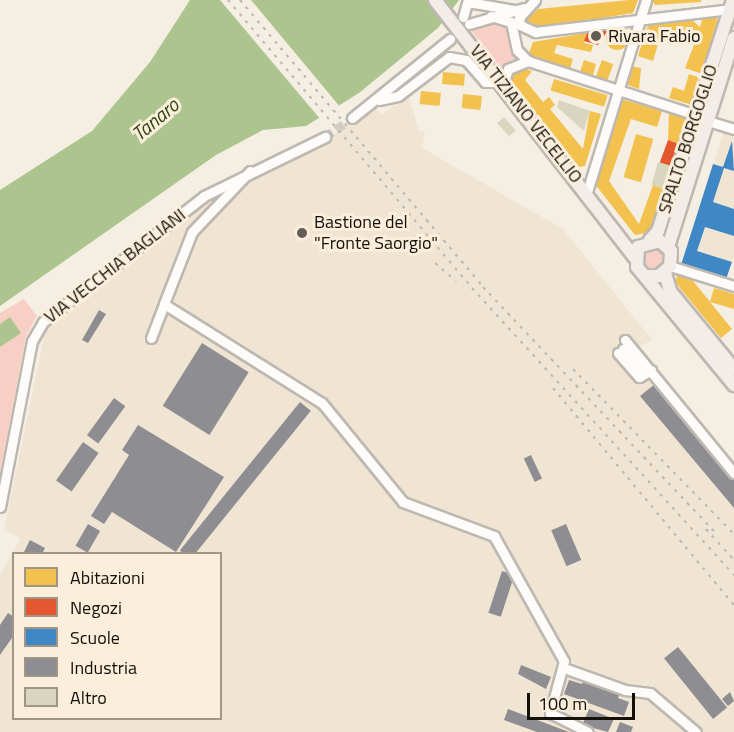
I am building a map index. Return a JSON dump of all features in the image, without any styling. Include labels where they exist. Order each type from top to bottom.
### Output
[{"type":"main road","name":"VIA TIZIANO VECELLIO","points":[[435,0],[461,20],[502,83],[587,192],[634,258]]},
{"type":"main road","name":"SPALTO BORGOGLIO","points":[[732,4],[668,247],[667,270],[670,291],[734,369]]},
{"type":"main road","name":"SPALTO BORGOGLIO","points":[[634,258],[646,242],[656,234],[734,38]]},
{"type":"main road","points":[[615,230],[630,243],[646,242],[668,247]]},
{"type":"main road","points":[[634,258],[734,385]]},
{"type":"main road","points":[[648,276],[667,270]]},
{"type":"street","points":[[521,9],[468,1],[461,20],[521,9],[535,0]]},
{"type":"street","points":[[587,192],[646,0]]},
{"type":"street","points":[[521,9],[519,22],[535,32],[732,4]]},
{"type":"street","points":[[491,16],[511,22],[517,50],[528,61],[729,128],[734,121]]},
{"type":"street","points":[[352,118],[379,100],[450,39]]},
{"type":"street","points":[[379,100],[398,96],[450,57],[466,60],[485,82],[502,83],[508,69],[528,61]]},
{"type":"street","name":"VIA VECCHIA BAGLIANI","points":[[0,507],[32,341],[42,322],[185,209],[250,171],[324,137]]},
{"type":"street","points":[[151,338],[192,232],[250,171]]},
{"type":"street","points":[[667,270],[734,286]]},
{"type":"street","points":[[164,304],[322,403],[403,502],[426,515],[491,533],[533,600],[564,668],[550,713],[588,732]]},
{"type":"street","points":[[648,372],[639,376],[622,347],[648,372],[734,473]]},
{"type":"street","points":[[564,668],[625,690],[650,693],[696,732]]},
{"type":"shaded area","points":[[490,21],[511,28],[519,57],[502,71],[470,29]]},
{"type":"shaded area","points":[[408,93],[419,131],[425,131],[422,148],[563,229],[652,340],[635,349],[655,384],[734,480],[734,732],[0,732],[0,575],[12,554],[12,720],[222,720],[222,552],[13,552],[21,538],[4,530],[46,327],[212,198],[228,188],[235,192],[268,167],[320,145],[375,107],[382,115]]},
{"type":"shaded area","points":[[724,131],[734,134],[734,255],[726,279],[681,265]]},
{"type":"shaded area","points":[[650,248],[658,248],[665,255],[665,263],[658,270],[650,270],[643,263],[643,255]]},
{"type":"shaded area","points":[[24,299],[37,316],[26,336],[0,473],[0,313]]},
{"type":"water","name":"Tanaro","points":[[190,0],[459,0],[438,28],[359,93],[306,126],[263,130],[216,155],[0,306],[0,190],[92,131],[150,62]]},
{"type":"water","points":[[10,317],[21,333],[0,347],[0,324]]},
{"type":"pier","points":[[220,0],[251,0],[341,108],[321,120]]},
{"type":"building: Abitazioni","points":[[638,0],[633,13],[534,29],[526,20],[538,9]]},
{"type":"building: Abitazioni","points":[[652,0],[701,0],[701,2],[655,5]]},
{"type":"building: Abitazioni","points":[[704,14],[718,19],[702,74],[685,68],[696,40],[689,37],[659,41],[653,61],[638,56],[648,25],[692,20],[700,27]]},
{"type":"building: Abitazioni","points":[[617,28],[625,31],[628,39],[625,47],[617,50],[609,47],[606,39],[609,31]]},
{"type":"building: Abitazioni","points":[[587,33],[584,43],[593,45],[591,52],[557,45],[554,53],[573,59],[570,69],[528,56],[533,42]]},
{"type":"building: Abitazioni","points":[[584,60],[596,64],[593,75],[580,72]]},
{"type":"building: Abitazioni","points":[[602,60],[613,64],[607,81],[596,77]]},
{"type":"building: Abitazioni","points":[[630,66],[641,68],[639,89],[625,84]]},
{"type":"building: Abitazioni","points":[[522,68],[532,71],[525,80],[543,102],[549,97],[555,105],[550,109],[583,149],[590,111],[601,114],[585,166],[579,167],[508,79]]},
{"type":"building: Abitazioni","points":[[443,72],[465,74],[464,86],[442,84]]},
{"type":"building: Abitazioni","points":[[689,74],[700,78],[692,105],[669,98],[673,87],[684,91]]},
{"type":"building: Abitazioni","points":[[554,79],[608,95],[604,107],[550,90]]},
{"type":"building: Abitazioni","points":[[421,91],[441,93],[440,106],[420,104]]},
{"type":"building: Abitazioni","points":[[463,94],[482,96],[480,110],[462,108]]},
{"type":"building: Abitazioni","points":[[621,99],[662,111],[657,127],[631,119],[609,181],[639,224],[653,185],[665,189],[652,232],[635,235],[594,183]]},
{"type":"building: Abitazioni","points":[[669,112],[689,118],[680,144],[668,140]]},
{"type":"building: Abitazioni","points":[[636,134],[653,139],[641,182],[624,177]]},
{"type":"building: Abitazioni","points":[[678,274],[689,276],[732,329],[721,338],[675,282]]},
{"type":"building: Abitazioni","points":[[714,288],[734,294],[734,309],[710,302]]},
{"type":"building: Negozi","points":[[608,30],[598,45],[584,41],[587,33]]},
{"type":"building: Negozi","points":[[668,140],[679,144],[671,167],[660,163]]},
{"type":"building: Scuole","points":[[732,141],[734,171],[724,168],[713,202],[734,209],[734,236],[705,227],[697,251],[732,262],[726,279],[681,265],[713,164],[723,167]]},
{"type":"building: Industria","points":[[99,310],[106,314],[88,343],[82,340]]},
{"type":"building: Industria","points":[[202,343],[249,372],[209,435],[163,406]]},
{"type":"building: Industria","points":[[655,384],[734,480],[734,508],[640,396]]},
{"type":"building: Industria","points":[[114,398],[125,406],[98,443],[87,435]]},
{"type":"building: Industria","points":[[300,402],[311,411],[197,552],[182,552],[180,550]]},
{"type":"building: Industria","points":[[138,425],[224,477],[176,552],[112,512],[104,524],[91,516],[129,455],[122,450]]},
{"type":"building: Industria","points":[[83,442],[99,453],[72,491],[56,481]]},
{"type":"building: Industria","points":[[531,455],[542,479],[535,482],[524,458]]},
{"type":"building: Industria","points":[[88,524],[100,531],[86,552],[76,546]]},
{"type":"building: Industria","points":[[566,524],[581,560],[567,566],[551,530]]},
{"type":"building: Industria","points":[[30,540],[45,548],[43,552],[24,552]]},
{"type":"building: Industria","points":[[502,571],[514,575],[501,617],[488,613]]},
{"type":"building: Industria","points":[[8,613],[12,616],[12,638],[0,655],[0,625]]},
{"type":"building: Industria","points":[[678,647],[727,708],[713,719],[664,658]]},
{"type":"building: Industria","points":[[521,665],[551,677],[546,689],[518,674]]},
{"type":"building: Industria","points":[[584,678],[621,691],[618,698],[629,702],[624,716],[564,694],[569,680],[582,684]]},
{"type":"building: Industria","points":[[730,692],[734,701],[728,706],[722,699]]},
{"type":"building: Industria","points":[[508,709],[569,732],[537,732],[504,720]]},
{"type":"building: Industria","points":[[589,709],[614,719],[608,732],[582,725]]},
{"type":"building: Industria","points":[[620,722],[633,727],[631,732],[616,732]]},
{"type":"building: Altro","points":[[559,100],[590,111],[584,131],[557,107]]},
{"type":"building: Altro","points":[[504,117],[516,131],[509,136],[497,123]]},
{"type":"building: Altro","points":[[658,162],[672,166],[666,189],[651,185]]},
{"type":"tunnel","points":[[325,137],[352,118]]},
{"type":"railway","points":[[228,0],[472,288],[734,575]]},
{"type":"railway","points":[[240,0],[483,287],[716,533]]},
{"type":"railway","points":[[435,263],[456,281]]},
{"type":"railway","points":[[573,369],[734,534]]},
{"type":"railway","points":[[553,388],[734,605]]},
{"type":"railway","points":[[706,529],[734,560]]},
{"type":"place","name":"Rivara Fabio","points":[[596,36]]},
{"type":"place","name":"Bastione del \"Fronte Saorgio\"","points":[[302,233]]}]
